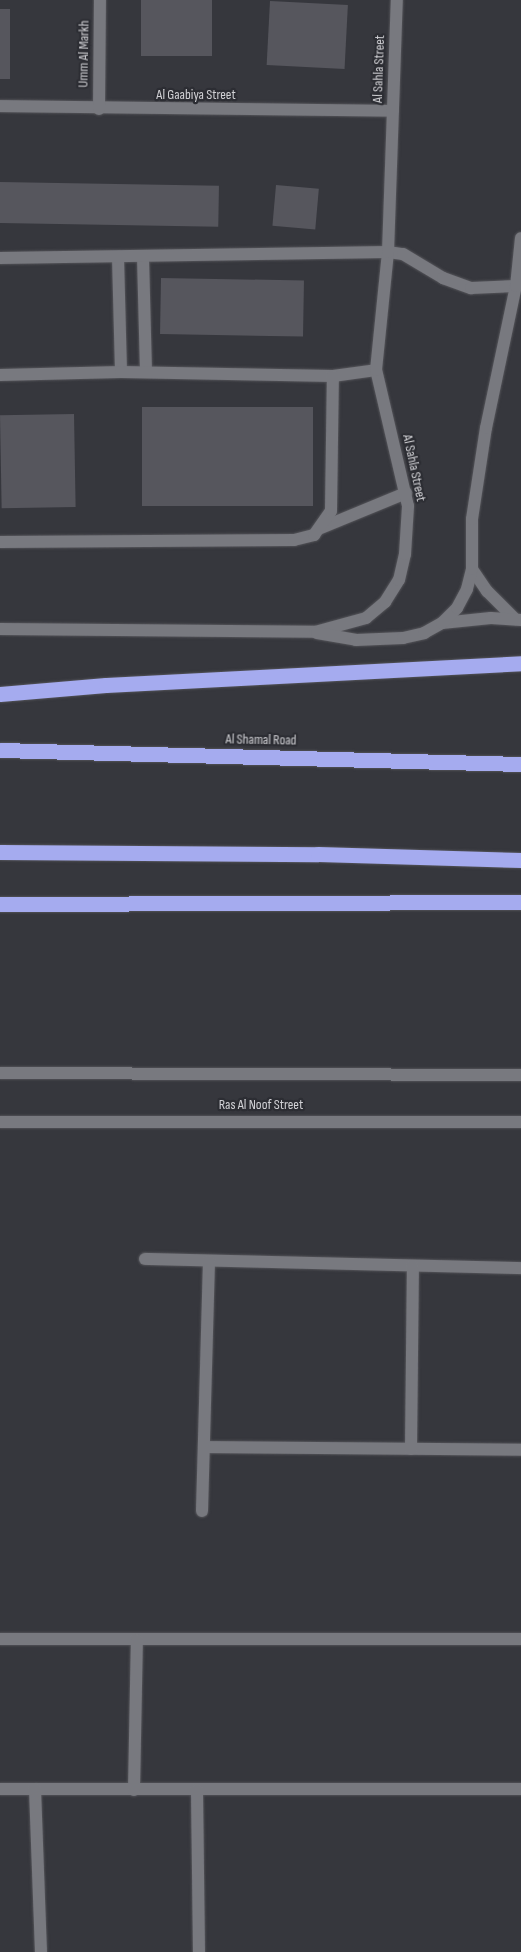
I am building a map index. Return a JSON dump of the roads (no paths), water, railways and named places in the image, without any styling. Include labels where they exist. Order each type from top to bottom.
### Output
[{"type":"highway","points":[[0,694],[106,685],[521,663]]},
{"type":"highway","name":"Al Shamal Road","points":[[0,750],[521,764]]},
{"type":"highway","points":[[0,852],[318,854],[521,860]]},
{"type":"highway","points":[[0,904],[521,902]]},
{"type":"street","name":"Umm Al Markh","points":[[98,109],[100,0]]},
{"type":"street","name":"Al Sahla Street","points":[[315,632],[366,618],[385,602],[399,580],[405,554],[406,493],[376,370],[388,252],[397,0]]},
{"type":"street","name":"Al Gaabiya Street","points":[[0,106],[98,109],[393,111]]},
{"type":"street","points":[[0,629],[315,632],[342,639],[404,638],[424,633],[442,623],[457,608],[467,589],[472,569],[473,510],[516,286],[521,238]]},
{"type":"street","points":[[0,258],[388,252],[403,254],[443,278],[472,288],[516,286]]},
{"type":"street","points":[[118,257],[122,372]]},
{"type":"street","points":[[143,257],[146,372]]},
{"type":"street","points":[[0,375],[146,372],[333,376],[376,370]]},
{"type":"street","points":[[321,528],[331,511],[332,501],[333,376]]},
{"type":"street","points":[[0,542],[304,539],[321,528],[406,493]]},
{"type":"street","points":[[472,569],[487,591],[518,620]]},
{"type":"street","points":[[442,623],[518,620]]},
{"type":"street","points":[[0,1073],[521,1075]]},
{"type":"street","name":"Ras Al Noof Street","points":[[0,1122],[521,1122]]},
{"type":"street","points":[[145,1259],[413,1267],[521,1268]]},
{"type":"street","points":[[202,1511],[209,1261]]},
{"type":"street","points":[[411,1449],[413,1267]]},
{"type":"street","points":[[204,1447],[521,1450]]},
{"type":"street","points":[[0,1639],[521,1639]]},
{"type":"street","points":[[134,1790],[137,1640]]},
{"type":"street","points":[[0,1789],[521,1789]]},
{"type":"street","points":[[35,1789],[41,1952]]},
{"type":"street","points":[[196,1790],[199,1952]]}]
